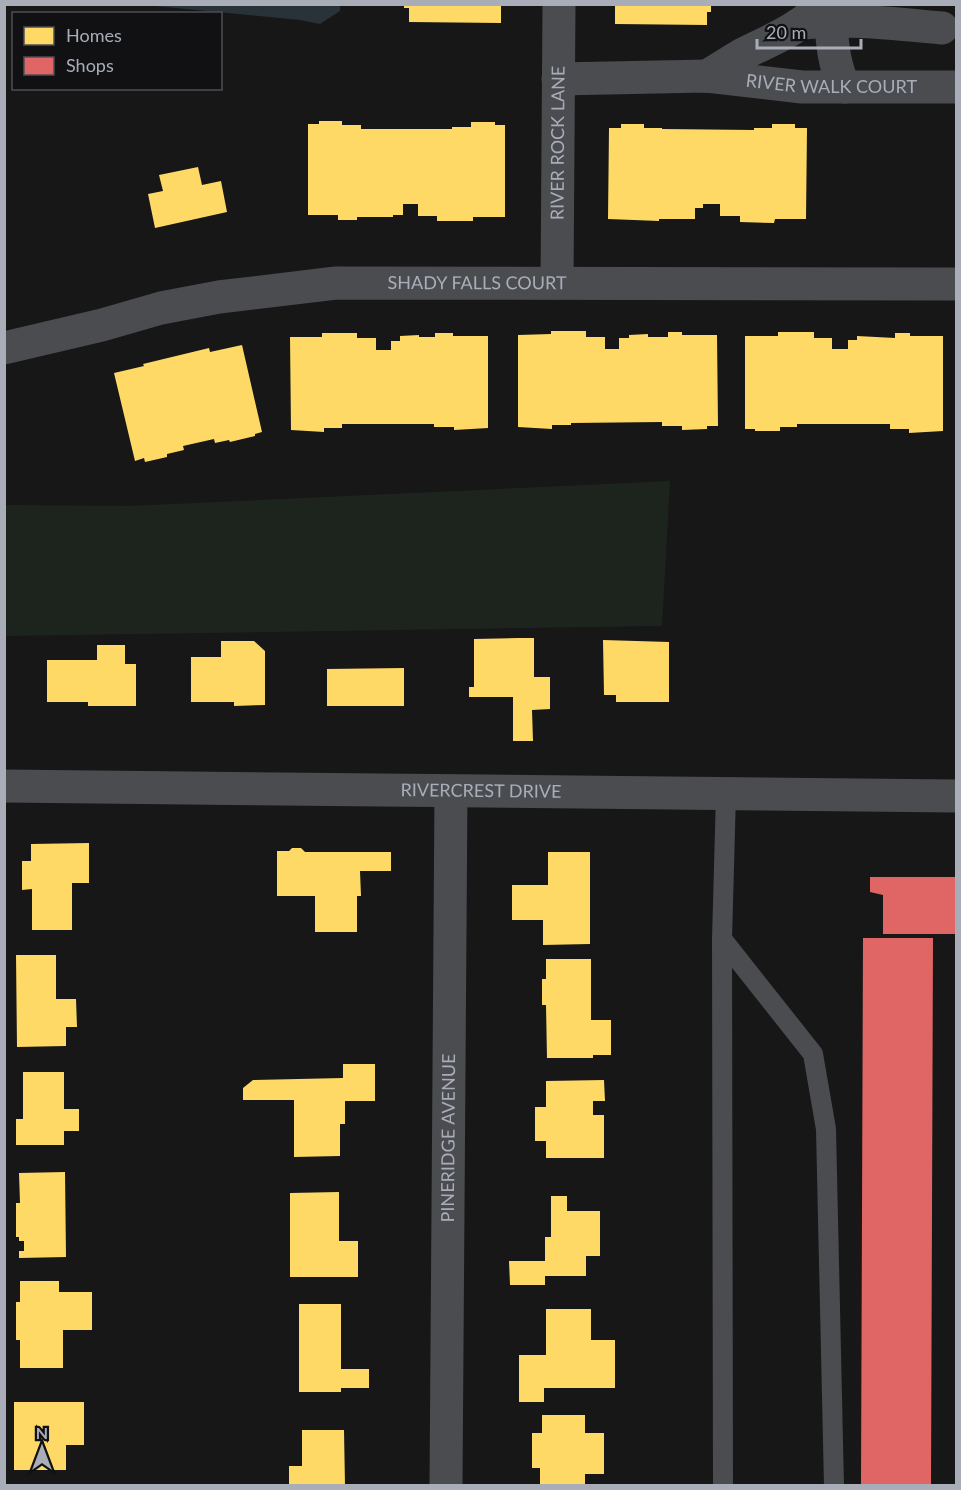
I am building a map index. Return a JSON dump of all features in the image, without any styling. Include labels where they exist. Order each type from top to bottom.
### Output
[{"type":"street","name":"RIVER ROCK LANE","points":[[557,283],[559,4]]},
{"type":"street","points":[[911,4],[949,31]]},
{"type":"street","name":"RIVER WALK COURT","points":[[707,76],[742,55],[819,16]]},
{"type":"street","points":[[844,87],[819,16],[949,31]]},
{"type":"street","name":"RIVER WALK COURT","points":[[558,79],[707,76],[801,87],[957,87]]},
{"type":"street","name":"SHADY FALLS COURT","points":[[4,348],[102,325],[161,308],[219,297],[336,283],[957,284]]},
{"type":"street","name":"RIVERCREST DRIVE","points":[[4,786],[957,796]]},
{"type":"street","name":"PINERIDGE AVENUE","points":[[446,1485],[451,791]]},
{"type":"lane","points":[[723,1485],[722,939],[726,794]]},
{"type":"lane","points":[[722,939],[813,1054],[826,1130],[834,1485]]},
{"type":"shaded area","points":[[340,4],[340,11],[320,24],[300,20],[145,5]]},
{"type":"shaded area","points":[[670,481],[662,626],[5,636],[5,505],[129,506]]},
{"type":"building: Homes","points":[[404,4],[501,4],[501,23],[409,22],[409,8],[404,8]]},
{"type":"building: Homes","points":[[615,4],[711,4],[711,12],[707,12],[707,25],[615,24]]},
{"type":"building: Homes","points":[[319,121],[342,121],[342,125],[361,125],[361,129],[452,129],[452,127],[471,127],[471,122],[495,122],[495,125],[505,125],[505,217],[473,217],[473,221],[437,221],[437,216],[418,216],[418,204],[403,204],[403,215],[393,215],[393,217],[357,217],[357,220],[338,220],[338,215],[308,215],[308,124],[319,124]]},
{"type":"building: Homes","points":[[621,124],[644,124],[644,128],[662,129],[754,130],[754,128],[772,128],[772,124],[795,124],[795,128],[807,128],[806,219],[775,219],[774,223],[740,222],[740,216],[720,216],[720,204],[703,204],[703,208],[695,208],[695,219],[659,219],[659,221],[608,219],[609,128],[621,128]]},
{"type":"building: Homes","points":[[198,167],[202,185],[221,181],[227,212],[155,228],[148,194],[163,191],[159,175]]},
{"type":"building: Homes","points":[[551,331],[586,331],[586,337],[605,337],[605,349],[619,349],[619,338],[629,338],[629,335],[648,334],[648,337],[668,337],[668,332],[682,332],[682,335],[717,335],[718,426],[682,430],[682,426],[662,426],[662,422],[571,423],[571,425],[552,425],[552,429],[518,427],[518,335],[551,334]]},
{"type":"building: Homes","points":[[778,332],[814,332],[814,338],[832,338],[832,349],[848,349],[848,340],[857,340],[857,336],[895,338],[895,333],[910,333],[910,336],[943,336],[943,431],[909,433],[909,429],[890,429],[890,424],[797,424],[797,427],[780,427],[780,431],[745,429],[745,336],[778,336]]},
{"type":"building: Homes","points":[[322,333],[357,333],[357,338],[376,338],[376,350],[391,350],[391,341],[400,341],[400,336],[435,337],[435,333],[453,333],[453,336],[488,336],[488,428],[454,430],[454,427],[434,427],[434,424],[342,424],[342,428],[324,428],[324,432],[291,430],[290,337],[322,337]]},
{"type":"building: Homes","points":[[242,345],[262,432],[230,442],[229,440],[215,443],[214,439],[183,446],[184,450],[167,454],[167,457],[145,462],[144,458],[135,461],[114,373],[209,348],[210,352]]},
{"type":"building: Homes","points":[[534,638],[534,677],[550,677],[550,709],[532,710],[533,741],[513,741],[513,697],[469,697],[469,687],[474,687],[474,639]]},
{"type":"building: Homes","points":[[603,640],[669,642],[669,702],[616,702],[616,695],[604,695]]},
{"type":"building: Homes","points":[[221,641],[254,641],[265,651],[265,705],[234,706],[234,702],[191,702],[191,657],[221,657]]},
{"type":"building: Homes","points":[[97,645],[125,645],[125,664],[136,664],[136,706],[88,706],[88,702],[47,702],[47,660],[97,660]]},
{"type":"building: Homes","points":[[404,668],[404,706],[327,706],[327,669]]},
{"type":"building: Homes","points":[[89,843],[89,883],[72,883],[72,930],[32,930],[32,889],[22,890],[22,861],[31,861],[31,844]]},
{"type":"building: Homes","points":[[292,848],[301,848],[305,852],[391,852],[391,871],[360,871],[361,896],[357,896],[357,932],[315,932],[315,896],[277,896],[277,851],[289,851]]},
{"type":"building: Homes","points":[[548,852],[590,852],[590,944],[543,945],[543,920],[512,920],[512,885],[548,885]]},
{"type":"building: Homes","points":[[16,955],[56,955],[56,999],[76,999],[77,1027],[66,1027],[66,1046],[17,1047]]},
{"type":"building: Homes","points":[[546,959],[591,959],[591,1020],[611,1020],[611,1055],[593,1055],[593,1058],[547,1058],[546,1005],[542,1005],[542,979],[546,979]]},
{"type":"building: Homes","points":[[343,1064],[375,1064],[375,1101],[345,1101],[345,1124],[340,1124],[340,1156],[294,1157],[294,1100],[243,1100],[243,1088],[253,1080],[343,1078]]},
{"type":"building: Homes","points":[[23,1072],[64,1072],[64,1109],[79,1109],[79,1131],[64,1131],[64,1145],[16,1145],[16,1119],[23,1119]]},
{"type":"building: Homes","points":[[604,1080],[605,1101],[593,1101],[593,1115],[604,1115],[604,1158],[546,1158],[546,1141],[535,1141],[535,1107],[546,1107],[546,1081]]},
{"type":"building: Homes","points":[[65,1172],[66,1257],[19,1258],[19,1251],[24,1251],[24,1241],[19,1241],[19,1237],[16,1237],[16,1203],[20,1203],[19,1173]]},
{"type":"building: Homes","points":[[339,1192],[339,1241],[358,1241],[358,1277],[290,1277],[290,1193]]},
{"type":"building: Homes","points":[[551,1196],[567,1196],[567,1211],[600,1211],[600,1256],[586,1256],[586,1276],[545,1276],[545,1285],[510,1285],[509,1261],[545,1261],[545,1237],[551,1237]]},
{"type":"building: Homes","points":[[20,1281],[59,1281],[59,1292],[92,1292],[92,1330],[63,1330],[63,1368],[20,1368],[20,1340],[16,1340],[16,1302],[20,1302]]},
{"type":"building: Homes","points":[[299,1304],[341,1304],[341,1369],[369,1369],[369,1388],[341,1388],[341,1392],[299,1392]]},
{"type":"building: Homes","points":[[546,1309],[591,1309],[591,1340],[615,1340],[615,1388],[544,1388],[544,1402],[519,1402],[519,1355],[546,1355]]},
{"type":"building: Homes","points":[[14,1402],[84,1402],[84,1445],[66,1445],[66,1470],[14,1470]]},
{"type":"building: Homes","points":[[542,1415],[585,1415],[585,1433],[604,1433],[604,1474],[585,1474],[585,1486],[540,1486],[540,1468],[532,1468],[532,1433],[542,1433]]},
{"type":"building: Homes","points":[[302,1430],[344,1430],[345,1486],[289,1486],[289,1466],[302,1466]]},
{"type":"building: Shops","points":[[870,877],[956,877],[956,934],[883,934],[883,895],[870,892]]},
{"type":"building: Shops","points":[[863,938],[933,938],[931,1486],[861,1486]]}]
